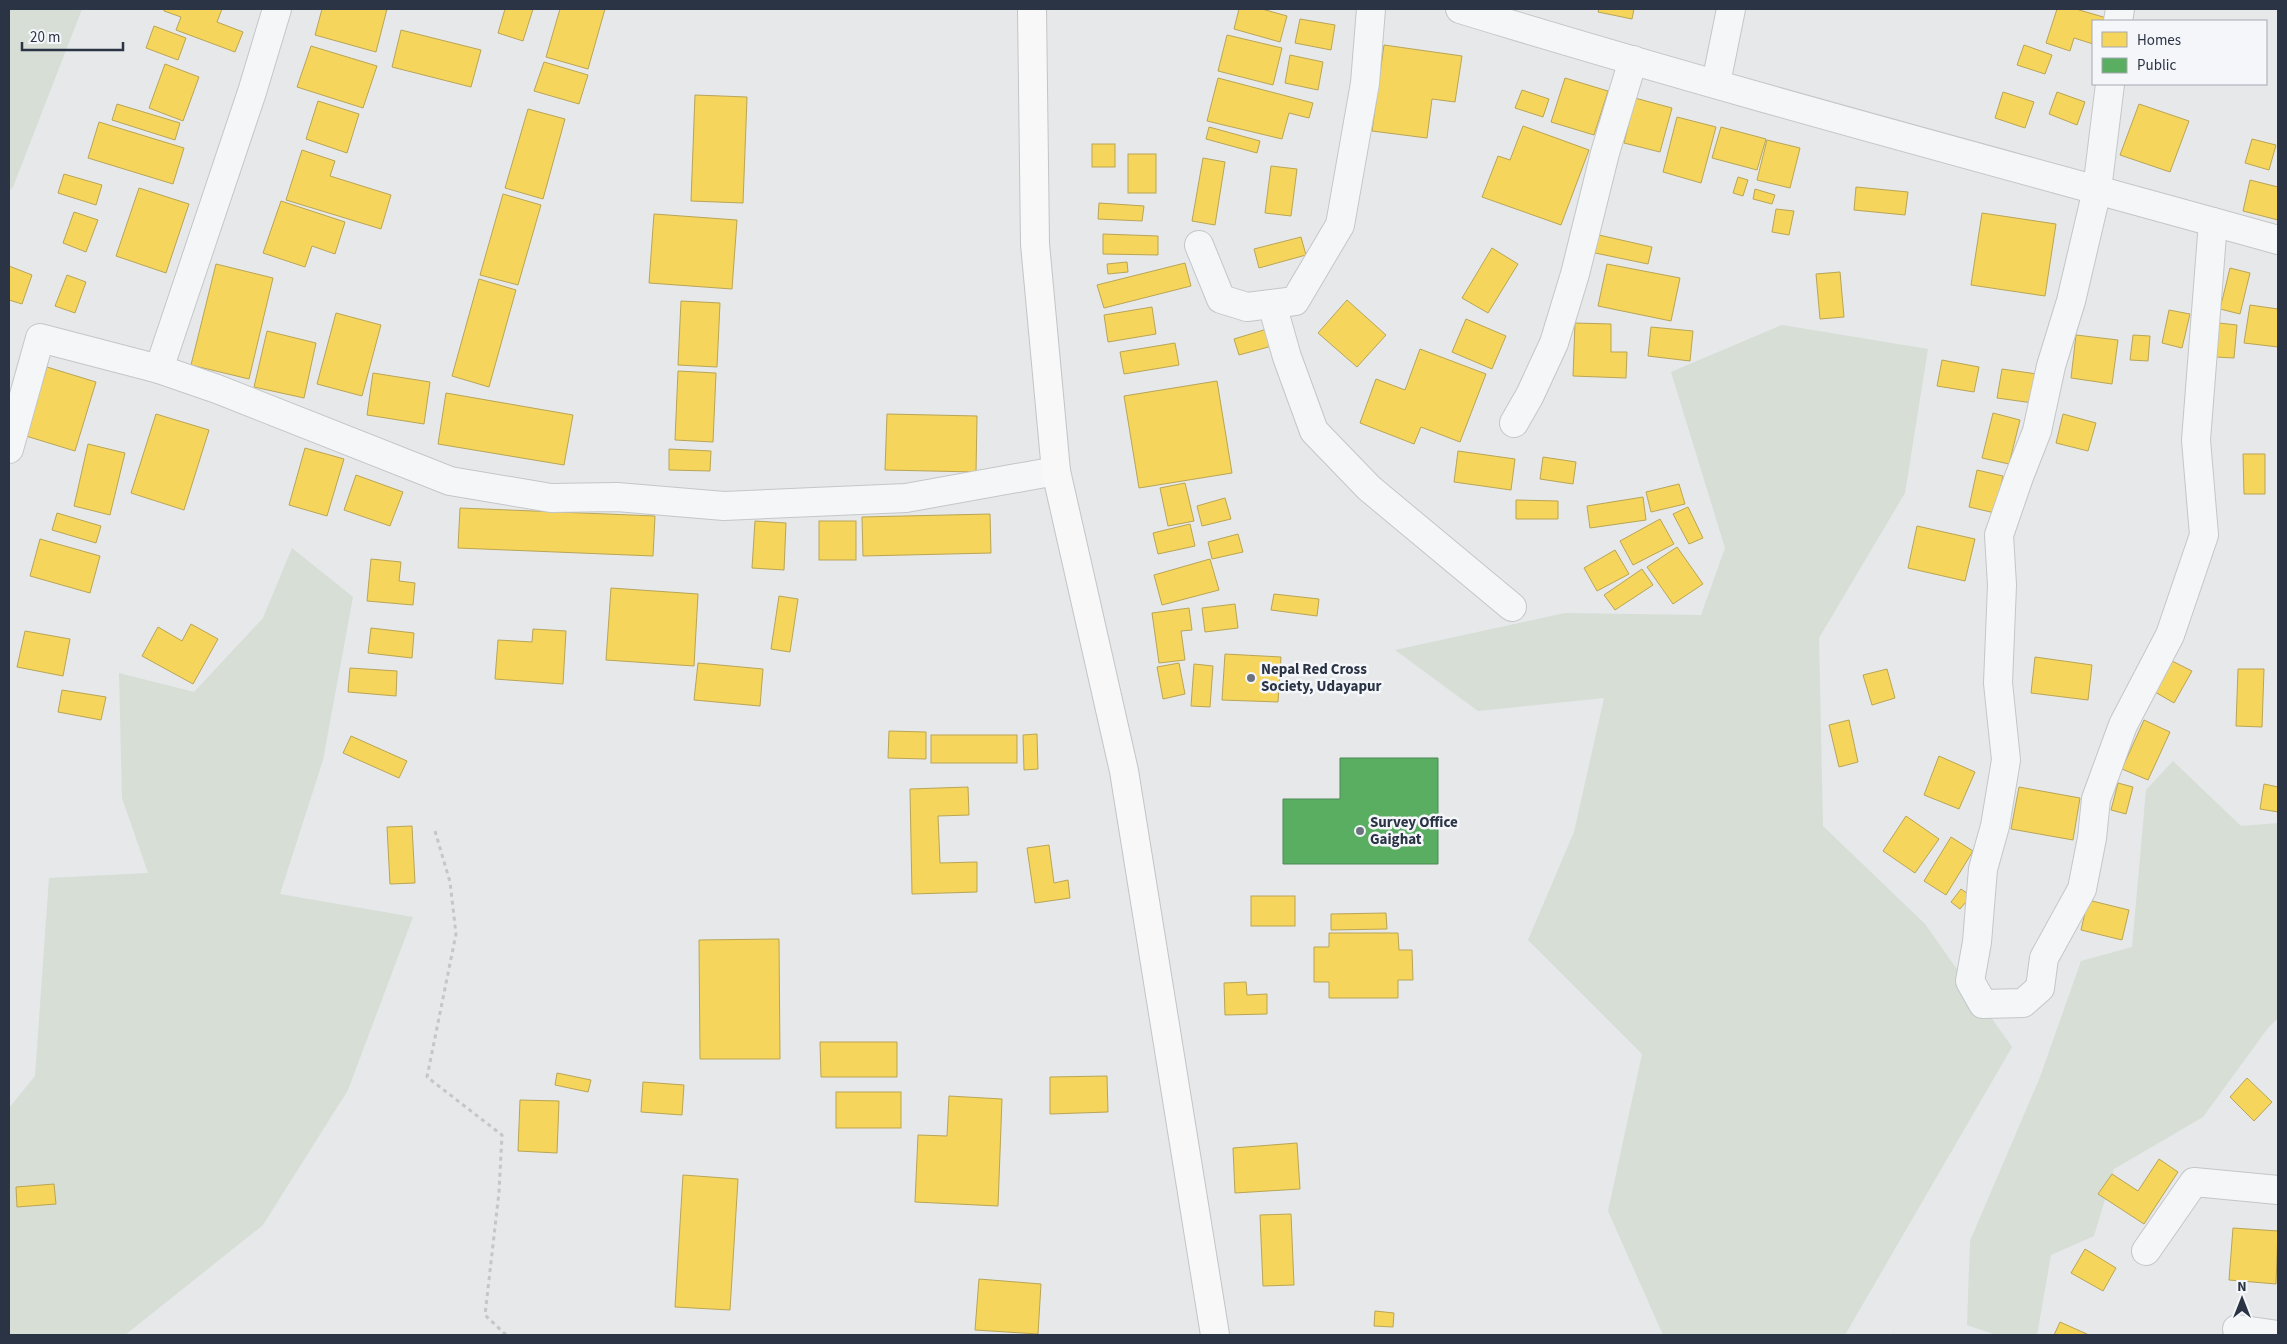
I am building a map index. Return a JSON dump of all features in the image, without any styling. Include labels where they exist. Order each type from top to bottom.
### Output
[{"type":"main road","points":[[1032,9],[1035,244],[1056,471],[1124,771],[1215,1335]]},
{"type":"street","points":[[159,369],[252,92],[277,9]]},
{"type":"street","points":[[1199,245],[1221,299],[1247,307],[1295,301],[1340,226],[1364,83],[1371,9]]},
{"type":"street","points":[[1460,9],[1956,153],[2278,240]]},
{"type":"street","points":[[1716,83],[1731,9]]},
{"type":"street","points":[[1514,423],[1530,395],[1554,343],[1575,274],[1605,153],[1633,60]]},
{"type":"street","points":[[2110,85],[2096,190],[2071,301],[2051,366],[2037,431],[1999,535],[2002,584],[1998,683],[2006,760],[1995,826],[1983,869],[1977,942],[1970,981],[1983,1004],[2023,1003],[2040,988],[2044,958],[2082,890],[2092,838],[2096,799],[2123,725],[2170,635],[2204,535],[2196,440],[2213,222]]},
{"type":"street","points":[[1272,304],[1287,357],[1314,431],[1369,488],[1512,606]]},
{"type":"street","points":[[9,449],[40,338],[159,369],[217,389],[450,481],[551,498],[617,497],[724,506],[906,498],[1056,471]]},
{"type":"street","points":[[2146,1251],[2194,1182],[2278,1190]]},
{"type":"street","points":[[2237,1329],[2278,1335]]},
{"type":"path","points":[[435,831],[450,882],[456,934],[427,1077],[502,1135],[499,1192],[485,1314],[506,1335]]},
{"type":"shaded area","points":[[9,9],[82,9],[13,187],[9,191]]},
{"type":"shaded area","points":[[1782,325],[1928,349],[1905,493],[1819,638],[1823,826],[1925,924],[2012,1047],[1845,1335],[1663,1335],[1608,1211],[1642,1054],[1528,940],[1574,832],[1604,698],[1478,711],[1395,650],[1565,613],[1701,615],[1725,548],[1671,372]]},
{"type":"shaded area","points":[[292,548],[353,597],[323,760],[280,894],[413,917],[348,1090],[263,1225],[125,1335],[9,1335],[9,1108],[35,1076],[49,878],[148,873],[122,798],[119,673],[194,692],[263,618]]},
{"type":"shaded area","points":[[2173,761],[2241,826],[2278,823],[2278,1018],[2268,1028],[2203,1117],[2114,1169],[2094,1236],[2051,1255],[2037,1335],[1996,1335],[1967,1325],[1970,1241],[2040,1077],[2081,961],[2132,947],[2146,790]]},
{"type":"building: Homes","points":[[164,9],[222,9],[217,22],[243,32],[235,52],[176,30],[181,17],[164,11]]},
{"type":"building: Homes","points":[[322,9],[387,9],[376,52],[315,35]]},
{"type":"building: Homes","points":[[505,9],[533,9],[523,41],[498,33]]},
{"type":"building: Homes","points":[[560,9],[605,9],[588,69],[546,57]]},
{"type":"building: Homes","points":[[1239,9],[1262,9],[1287,16],[1280,42],[1234,29]]},
{"type":"building: Homes","points":[[1599,9],[1634,9],[1632,19],[1598,12]]},
{"type":"building: Homes","points":[[2057,9],[2076,9],[2110,19],[2092,20],[2092,44],[2074,38],[2070,51],[2046,43]]},
{"type":"building: Homes","points":[[1300,19],[1335,25],[1331,50],[1295,43]]},
{"type":"building: Homes","points":[[154,26],[186,38],[178,60],[146,48]]},
{"type":"building: Homes","points":[[401,30],[481,50],[471,87],[392,67]]},
{"type":"building: Homes","points":[[1227,35],[1282,48],[1273,85],[1218,71]]},
{"type":"building: Homes","points":[[1384,45],[1462,56],[1455,102],[1432,99],[1427,138],[1372,131]]},
{"type":"building: Homes","points":[[2024,45],[2052,55],[2045,74],[2017,65]]},
{"type":"building: Homes","points":[[311,46],[377,66],[363,108],[297,87]]},
{"type":"building: Homes","points":[[1290,55],[1323,62],[1318,90],[1285,83]]},
{"type":"building: Homes","points":[[544,62],[588,75],[579,104],[534,91]]},
{"type":"building: Homes","points":[[165,64],[199,77],[183,121],[149,108]]},
{"type":"building: Homes","points":[[1218,78],[1313,103],[1309,118],[1289,113],[1282,139],[1207,121]]},
{"type":"building: Homes","points":[[1565,78],[1608,91],[1594,135],[1551,122]]},
{"type":"building: Homes","points":[[1522,90],[1549,99],[1543,117],[1515,108]]},
{"type":"building: Homes","points":[[2003,92],[2034,102],[2025,128],[1995,118]]},
{"type":"building: Homes","points":[[2057,92],[2085,102],[2077,125],[2049,114]]},
{"type":"building: Homes","points":[[695,95],[747,97],[743,203],[691,201]]},
{"type":"building: Homes","points":[[1635,98],[1672,108],[1660,152],[1624,143]]},
{"type":"building: Homes","points":[[318,101],[359,114],[347,153],[306,139]]},
{"type":"building: Homes","points":[[117,104],[180,123],[175,140],[112,120]]},
{"type":"building: Homes","points":[[2139,104],[2189,121],[2170,172],[2120,155]]},
{"type":"building: Homes","points":[[528,109],[565,119],[543,199],[505,188]]},
{"type":"building: Homes","points":[[1677,117],[1716,127],[1701,183],[1663,172]]},
{"type":"building: Homes","points":[[99,122],[184,148],[173,184],[88,158]]},
{"type":"building: Homes","points":[[1523,126],[1589,150],[1561,225],[1482,197],[1498,156],[1510,160]]},
{"type":"building: Homes","points":[[1209,127],[1260,141],[1257,153],[1206,139]]},
{"type":"building: Homes","points":[[1721,127],[1766,139],[1757,170],[1712,158]]},
{"type":"building: Homes","points":[[2252,139],[2276,145],[2269,170],[2245,163]]},
{"type":"building: Homes","points":[[1767,140],[1800,148],[1790,188],[1757,180]]},
{"type":"building: Homes","points":[[1092,144],[1115,144],[1115,167],[1092,167]]},
{"type":"building: Homes","points":[[302,150],[335,161],[330,176],[391,195],[381,229],[286,200]]},
{"type":"building: Homes","points":[[1128,154],[1156,154],[1156,193],[1128,193]]},
{"type":"building: Homes","points":[[1203,158],[1225,162],[1215,225],[1192,221]]},
{"type":"building: Homes","points":[[1271,166],[1297,169],[1291,216],[1265,213]]},
{"type":"building: Homes","points":[[64,174],[102,185],[96,205],[58,193]]},
{"type":"building: Homes","points":[[1738,177],[1748,180],[1743,196],[1733,193]]},
{"type":"building: Homes","points":[[2250,180],[2278,187],[2278,220],[2243,211]]},
{"type":"building: Homes","points":[[1856,187],[1908,192],[1905,215],[1854,210]]},
{"type":"building: Homes","points":[[139,188],[189,204],[166,273],[116,256]]},
{"type":"building: Homes","points":[[1755,189],[1775,195],[1772,204],[1753,199]]},
{"type":"building: Homes","points":[[503,194],[541,205],[518,285],[480,275]]},
{"type":"building: Homes","points":[[281,201],[345,222],[335,254],[312,246],[305,267],[263,253]]},
{"type":"building: Homes","points":[[1099,203],[1144,206],[1142,221],[1098,219]]},
{"type":"building: Homes","points":[[1776,209],[1794,211],[1789,235],[1772,232]]},
{"type":"building: Homes","points":[[74,212],[98,220],[86,252],[63,243]]},
{"type":"building: Homes","points":[[1982,213],[2056,224],[2045,296],[1971,285]]},
{"type":"building: Homes","points":[[654,214],[737,220],[732,289],[649,283]]},
{"type":"building: Homes","points":[[1103,234],[1158,236],[1158,255],[1103,254]]},
{"type":"building: Homes","points":[[1599,235],[1652,247],[1648,264],[1595,253]]},
{"type":"building: Homes","points":[[1301,237],[1306,255],[1259,268],[1254,249]]},
{"type":"building: Homes","points":[[1492,248],[1518,264],[1488,313],[1462,298]]},
{"type":"building: Homes","points":[[1127,262],[1128,272],[1108,274],[1107,264]]},
{"type":"building: Homes","points":[[1185,263],[1191,286],[1104,308],[1097,285]]},
{"type":"building: Homes","points":[[216,264],[273,278],[249,379],[191,365]]},
{"type":"building: Homes","points":[[1607,264],[1680,278],[1671,321],[1598,306]]},
{"type":"building: Homes","points":[[9,266],[32,275],[22,304],[9,300]]},
{"type":"building: Homes","points":[[2230,268],[2250,273],[2240,314],[2220,309]]},
{"type":"building: Homes","points":[[1840,272],[1844,317],[1820,319],[1816,274]]},
{"type":"building: Homes","points":[[67,275],[86,282],[75,313],[55,306]]},
{"type":"building: Homes","points":[[479,279],[516,290],[489,387],[452,376]]},
{"type":"building: Homes","points":[[1347,300],[1386,335],[1357,367],[1318,333]]},
{"type":"building: Homes","points":[[681,301],[720,303],[717,367],[678,365]]},
{"type":"building: Homes","points":[[2250,305],[2278,309],[2278,347],[2244,343]]},
{"type":"building: Homes","points":[[1152,307],[1156,334],[1108,342],[1104,315]]},
{"type":"building: Homes","points":[[2169,310],[2190,314],[2182,348],[2162,343]]},
{"type":"building: Homes","points":[[336,313],[381,325],[362,396],[317,384]]},
{"type":"building: Homes","points":[[1466,319],[1506,336],[1492,369],[1452,352]]},
{"type":"building: Homes","points":[[1575,323],[1611,324],[1611,352],[1627,352],[1626,378],[1573,376]]},
{"type":"building: Homes","points":[[2219,323],[2237,325],[2234,358],[2216,357]]},
{"type":"building: Homes","points":[[1651,327],[1693,331],[1690,361],[1648,356]]},
{"type":"building: Homes","points":[[1267,329],[1272,346],[1239,355],[1234,339]]},
{"type":"building: Homes","points":[[267,331],[316,343],[304,398],[254,387]]},
{"type":"building: Homes","points":[[2076,335],[2118,340],[2112,384],[2071,378]]},
{"type":"building: Homes","points":[[2133,335],[2150,336],[2148,361],[2130,360]]},
{"type":"building: Homes","points":[[1175,343],[1179,365],[1124,374],[1120,352]]},
{"type":"building: Homes","points":[[1420,349],[1486,374],[1460,442],[1421,427],[1414,444],[1360,423],[1376,379],[1405,390]]},
{"type":"building: Homes","points":[[1942,360],[1979,367],[1974,392],[1937,386]]},
{"type":"building: Homes","points":[[47,367],[96,382],[75,451],[26,436]]},
{"type":"building: Homes","points":[[2002,369],[2037,374],[2033,403],[1997,398]]},
{"type":"building: Homes","points":[[678,371],[716,373],[713,442],[675,440]]},
{"type":"building: Homes","points":[[373,373],[430,382],[424,424],[367,415]]},
{"type":"building: Homes","points":[[1217,381],[1232,473],[1139,488],[1124,396]]},
{"type":"building: Homes","points":[[446,393],[573,415],[564,465],[438,444]]},
{"type":"building: Homes","points":[[1993,413],[2020,420],[2009,464],[1982,458]]},
{"type":"building: Homes","points":[[156,414],[209,430],[184,510],[131,493]]},
{"type":"building: Homes","points":[[887,414],[977,416],[976,472],[885,470]]},
{"type":"building: Homes","points":[[2063,414],[2096,423],[2088,451],[2056,443]]},
{"type":"building: Homes","points":[[88,444],[125,453],[110,515],[74,506]]},
{"type":"building: Homes","points":[[305,448],[344,459],[327,516],[289,505]]},
{"type":"building: Homes","points":[[669,449],[711,451],[710,471],[669,470]]},
{"type":"building: Homes","points":[[1458,451],[1515,459],[1511,490],[1454,482]]},
{"type":"building: Homes","points":[[2243,454],[2265,454],[2265,494],[2244,494]]},
{"type":"building: Homes","points":[[1543,457],[1576,462],[1573,484],[1540,479]]},
{"type":"building: Homes","points":[[1977,470],[2003,476],[1995,513],[1969,507]]},
{"type":"building: Homes","points":[[356,475],[403,492],[390,526],[344,510]]},
{"type":"building: Homes","points":[[1185,483],[1194,521],[1168,526],[1160,488]]},
{"type":"building: Homes","points":[[1679,484],[1685,504],[1651,512],[1646,492]]},
{"type":"building: Homes","points":[[1643,497],[1646,520],[1590,528],[1587,506]]},
{"type":"building: Homes","points":[[1225,498],[1231,519],[1202,526],[1197,506]]},
{"type":"building: Homes","points":[[1516,500],[1558,501],[1558,519],[1516,519]]},
{"type":"building: Homes","points":[[1688,507],[1703,538],[1689,544],[1673,514]]},
{"type":"building: Homes","points":[[460,508],[655,516],[653,556],[458,548]]},
{"type":"building: Homes","points":[[57,513],[101,526],[96,543],[52,530]]},
{"type":"building: Homes","points":[[990,514],[991,553],[863,556],[862,517]]},
{"type":"building: Homes","points":[[1660,519],[1674,544],[1633,565],[1620,541]]},
{"type":"building: Homes","points":[[755,521],[786,523],[784,570],[752,568]]},
{"type":"building: Homes","points":[[819,521],[856,521],[856,560],[819,560]]},
{"type":"building: Homes","points":[[1190,524],[1195,546],[1158,554],[1153,533]]},
{"type":"building: Homes","points":[[1917,526],[1975,539],[1965,581],[1908,568]]},
{"type":"building: Homes","points":[[1238,534],[1243,552],[1212,559],[1208,542]]},
{"type":"building: Homes","points":[[40,539],[100,556],[90,593],[30,576]]},
{"type":"building: Homes","points":[[1677,547],[1703,584],[1673,604],[1647,567]]},
{"type":"building: Homes","points":[[1615,550],[1629,574],[1597,591],[1584,568]]},
{"type":"building: Homes","points":[[371,559],[401,562],[399,581],[415,583],[413,605],[367,601]]},
{"type":"building: Homes","points":[[1210,559],[1219,590],[1162,605],[1154,575]]},
{"type":"building: Homes","points":[[1642,569],[1653,585],[1615,610],[1604,595]]},
{"type":"building: Homes","points":[[611,588],[698,594],[694,666],[606,660]]},
{"type":"building: Homes","points":[[1274,594],[1319,599],[1317,616],[1271,610]]},
{"type":"building: Homes","points":[[779,596],[798,599],[790,652],[771,649]]},
{"type":"building: Homes","points":[[1235,604],[1238,628],[1205,632],[1202,608]]},
{"type":"building: Homes","points":[[1189,608],[1192,630],[1181,631],[1185,660],[1159,663],[1152,613]]},
{"type":"building: Homes","points":[[191,624],[218,639],[193,684],[142,656],[158,627],[182,641]]},
{"type":"building: Homes","points":[[371,628],[414,633],[412,658],[368,653]]},
{"type":"building: Homes","points":[[533,629],[566,631],[563,684],[495,679],[498,640],[532,642]]},
{"type":"building: Homes","points":[[25,631],[70,639],[63,676],[17,667]]},
{"type":"building: Homes","name":"Nepal Red Cross Society, Udayapur","points":[[1225,654],[1281,657],[1278,702],[1222,700]]},
{"type":"building: Homes","points":[[2035,657],[2092,665],[2088,700],[2031,693]]},
{"type":"building: Homes","points":[[2172,661],[2192,671],[2174,703],[2155,692]]},
{"type":"building: Homes","points":[[698,663],[763,669],[760,706],[694,700]]},
{"type":"building: Homes","points":[[1179,663],[1185,694],[1163,699],[1157,667]]},
{"type":"building: Homes","points":[[1194,664],[1213,666],[1210,707],[1191,706]]},
{"type":"building: Homes","points":[[350,668],[397,671],[396,696],[348,692]]},
{"type":"building: Homes","points":[[1887,669],[1895,698],[1872,705],[1863,675]]},
{"type":"building: Homes","points":[[2238,669],[2264,669],[2262,727],[2236,726]]},
{"type":"building: Homes","points":[[62,690],[106,697],[101,720],[58,712]]},
{"type":"building: Homes","points":[[1849,720],[1858,762],[1839,767],[1829,725]]},
{"type":"building: Homes","points":[[2144,720],[2170,732],[2148,780],[2122,769]]},
{"type":"building: Homes","points":[[889,731],[926,732],[926,759],[888,758]]},
{"type":"building: Homes","points":[[1037,734],[1038,769],[1024,770],[1023,735]]},
{"type":"building: Homes","points":[[931,735],[1017,735],[1017,763],[931,763]]},
{"type":"building: Homes","points":[[351,736],[407,761],[399,778],[343,753]]},
{"type":"building: Homes","points":[[1939,756],[1975,772],[1959,809],[1924,795]]},
{"type":"building: Homes","points":[[2118,783],[2133,787],[2126,814],[2111,810]]},
{"type":"building: Homes","points":[[2264,784],[2278,787],[2278,812],[2260,809]]},
{"type":"building: Homes","points":[[968,787],[969,815],[938,816],[940,863],[977,862],[977,892],[912,894],[910,789]]},
{"type":"building: Homes","points":[[2019,787],[2080,798],[2073,840],[2011,829]]},
{"type":"building: Homes","points":[[1906,816],[1939,839],[1915,873],[1883,851]]},
{"type":"building: Homes","points":[[412,826],[415,883],[390,884],[387,827]]},
{"type":"building: Homes","points":[[1951,837],[1973,851],[1946,895],[1924,881]]},
{"type":"building: Homes","points":[[1049,845],[1054,883],[1068,880],[1070,898],[1035,903],[1027,848]]},
{"type":"building: Homes","points":[[1961,889],[1971,896],[1960,909],[1951,902]]},
{"type":"building: Homes","points":[[1251,896],[1295,896],[1295,926],[1251,926]]},
{"type":"building: Homes","points":[[2088,900],[2129,910],[2122,940],[2081,930]]},
{"type":"building: Homes","points":[[1386,913],[1387,929],[1331,930],[1331,914]]},
{"type":"building: Homes","points":[[1329,933],[1398,933],[1399,950],[1412,950],[1413,980],[1398,980],[1398,998],[1329,998],[1329,982],[1314,982],[1314,947],[1329,947]]},
{"type":"building: Homes","points":[[779,939],[780,1059],[700,1059],[699,940]]},
{"type":"building: Homes","points":[[1246,982],[1247,995],[1267,994],[1267,1014],[1225,1015],[1224,983]]},
{"type":"building: Homes","points":[[820,1042],[897,1042],[897,1077],[821,1077]]},
{"type":"building: Homes","points":[[557,1073],[591,1080],[588,1092],[555,1085]]},
{"type":"building: Homes","points":[[1107,1076],[1108,1112],[1050,1114],[1050,1077]]},
{"type":"building: Homes","points":[[2247,1078],[2272,1102],[2254,1121],[2230,1097]]},
{"type":"building: Homes","points":[[643,1082],[684,1085],[682,1115],[641,1112]]},
{"type":"building: Homes","points":[[836,1092],[901,1092],[901,1128],[836,1128]]},
{"type":"building: Homes","points":[[949,1096],[1002,1099],[998,1206],[915,1202],[918,1135],[947,1136]]},
{"type":"building: Homes","points":[[520,1100],[559,1101],[557,1153],[518,1151]]},
{"type":"building: Homes","points":[[1297,1143],[1300,1189],[1235,1193],[1233,1148]]},
{"type":"building: Homes","points":[[2159,1159],[2178,1172],[2144,1224],[2098,1194],[2112,1174],[2138,1191]]},
{"type":"building: Homes","points":[[683,1175],[738,1179],[730,1310],[675,1307]]},
{"type":"building: Homes","points":[[54,1184],[56,1204],[17,1207],[16,1187]]},
{"type":"building: Homes","points":[[1291,1214],[1294,1285],[1263,1286],[1260,1215]]},
{"type":"building: Homes","points":[[2233,1228],[2278,1231],[2276,1284],[2229,1280]]},
{"type":"building: Homes","points":[[2085,1249],[2116,1268],[2103,1291],[2071,1273]]},
{"type":"building: Homes","points":[[979,1279],[1041,1284],[1038,1334],[975,1330]]},
{"type":"building: Homes","points":[[1375,1311],[1394,1313],[1393,1327],[1374,1326]]},
{"type":"building: Homes","points":[[2060,1322],[2089,1335],[2054,1335]]},
{"type":"building: Public","name":"Survey Office Gaighat","points":[[1340,758],[1438,758],[1438,864],[1283,864],[1283,799],[1340,799]]},
{"type":"place","name":"Nepal Red Cross Society, Udayapur","points":[[1251,678]]},
{"type":"place","name":"Survey Office Gaighat","points":[[1360,831]]}]
